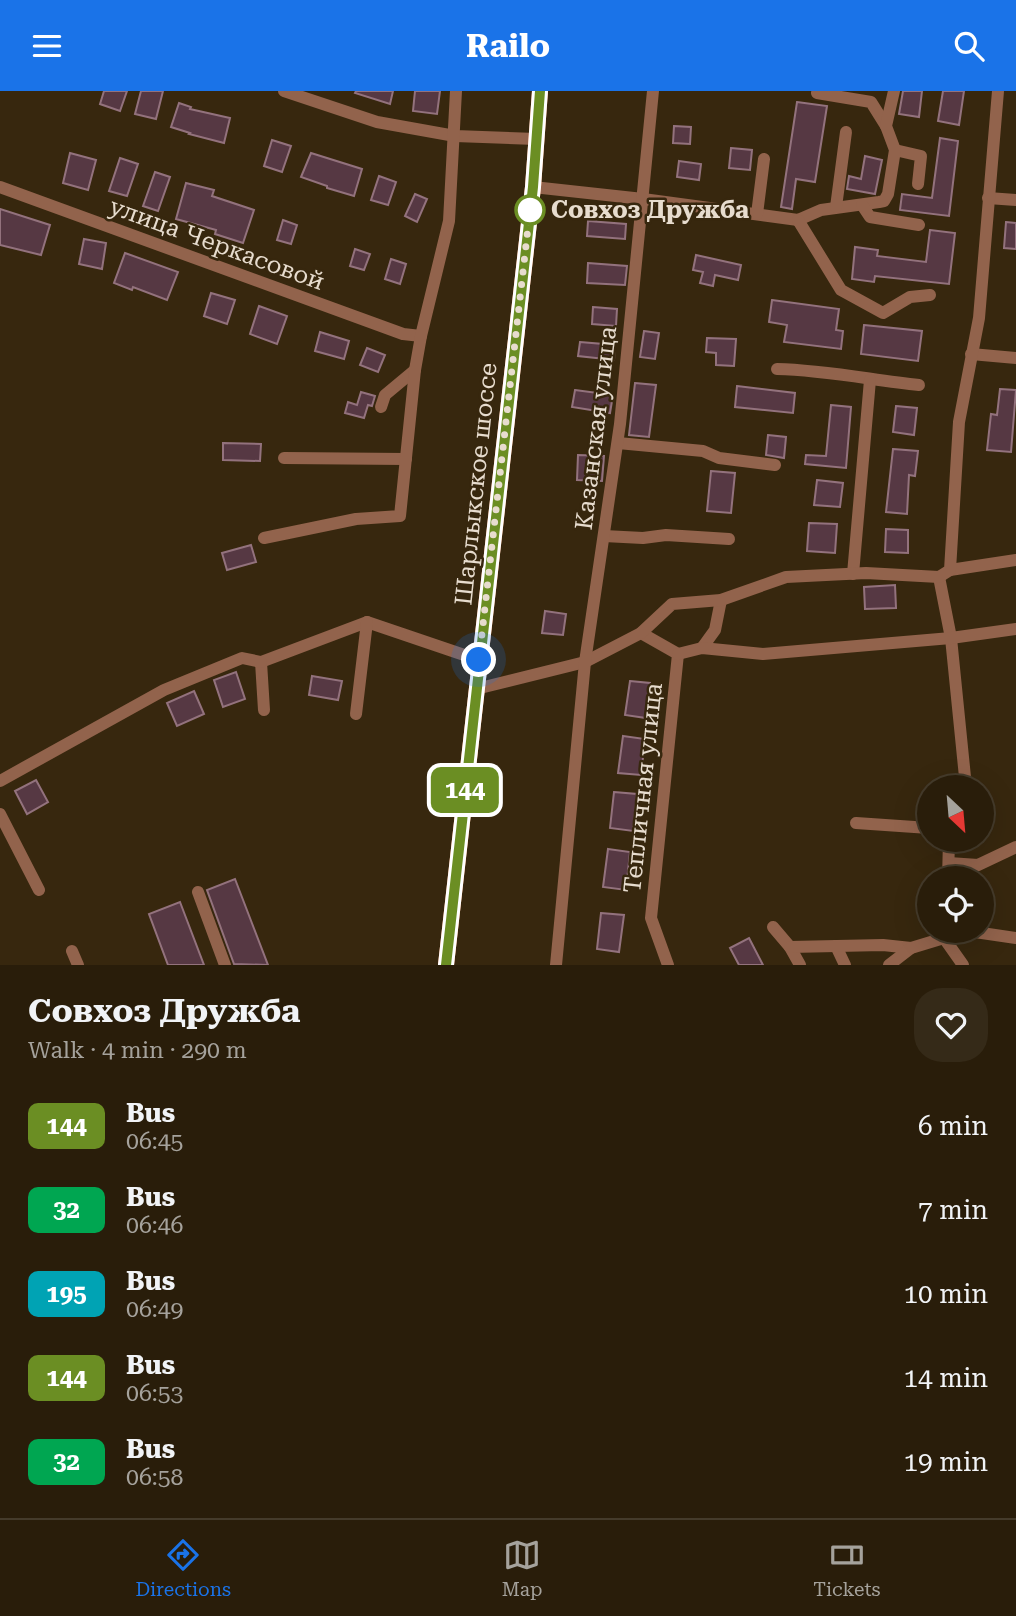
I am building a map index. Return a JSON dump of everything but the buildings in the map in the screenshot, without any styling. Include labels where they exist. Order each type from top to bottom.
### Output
[{"type":"main road","name":"Шарлыкское шоссе","points":[[446,965],[533,187],[540,91]]},
{"type":"street","points":[[284,91],[377,121],[455,137],[536,139]]},
{"type":"street","points":[[264,538],[356,519],[400,516],[415,370],[449,221],[456,91]]},
{"type":"street","name":"Казанская улица","points":[[556,965],[585,662],[618,443],[653,91]]},
{"type":"street","points":[[886,126],[894,91]]},
{"type":"street","points":[[965,775],[945,573],[959,422],[979,318],[998,91]]},
{"type":"street","points":[[533,187],[643,198],[798,220],[821,210],[884,201],[888,194],[895,150],[886,126],[871,102],[817,93]]},
{"type":"street","points":[[836,207],[846,132]]},
{"type":"street","points":[[895,150],[921,156],[918,184]]},
{"type":"street","points":[[757,215],[764,159]]},
{"type":"street","name":"улица Черкасовой","points":[[0,187],[403,334],[421,336]]},
{"type":"street","points":[[988,198],[1016,200]]},
{"type":"street","points":[[862,205],[870,216],[919,225]]},
{"type":"street","points":[[798,220],[841,290],[883,313],[910,296],[930,295]]},
{"type":"street","points":[[971,354],[1016,358]]},
{"type":"street","points":[[777,369],[806,370],[919,385]]},
{"type":"street","points":[[381,407],[385,395],[415,370]]},
{"type":"street","points":[[853,573],[870,380]]},
{"type":"street","points":[[618,443],[703,451],[719,458],[775,465]]},
{"type":"street","points":[[284,458],[406,459]]},
{"type":"street","points":[[604,536],[643,538],[666,535],[729,539]]},
{"type":"street","points":[[476,689],[585,662],[641,633],[672,604],[720,600],[786,577],[853,573],[945,573],[1016,560]]},
{"type":"street","points":[[702,648],[715,630],[720,600]]},
{"type":"street","points":[[0,781],[164,690],[242,658],[261,662],[367,622],[479,660]]},
{"type":"street","points":[[356,714],[367,622]]},
{"type":"street","points":[[678,654],[702,648],[763,654],[951,638],[1016,629]]},
{"type":"street","name":"Тепличная улица","points":[[641,633],[678,654],[651,918],[668,965]]},
{"type":"street","points":[[261,662],[264,710]]},
{"type":"street","points":[[0,814],[39,890]]},
{"type":"street","points":[[856,823],[917,827]]},
{"type":"street","points":[[949,863],[978,865],[1016,846]]},
{"type":"street","points":[[949,852],[949,866]]},
{"type":"street","points":[[198,892],[226,965]]},
{"type":"street","points":[[773,927],[790,947],[800,965]]},
{"type":"street","points":[[994,935],[1016,938]]},
{"type":"street","points":[[889,965],[911,948],[924,943]]},
{"type":"street","points":[[949,943],[962,965]]},
{"type":"street","points":[[790,947],[883,945],[911,948]]},
{"type":"street","points":[[836,946],[845,965]]},
{"type":"street","points":[[72,951],[78,965]]},
{"type":"bus line","name":"144","points":[[446,965],[533,187],[540,91]]},
{"type":"place","name":"Совхоз Дружба","points":[[530,210]]},
{"type":"route","points":[[479,660],[530,210]]}]
